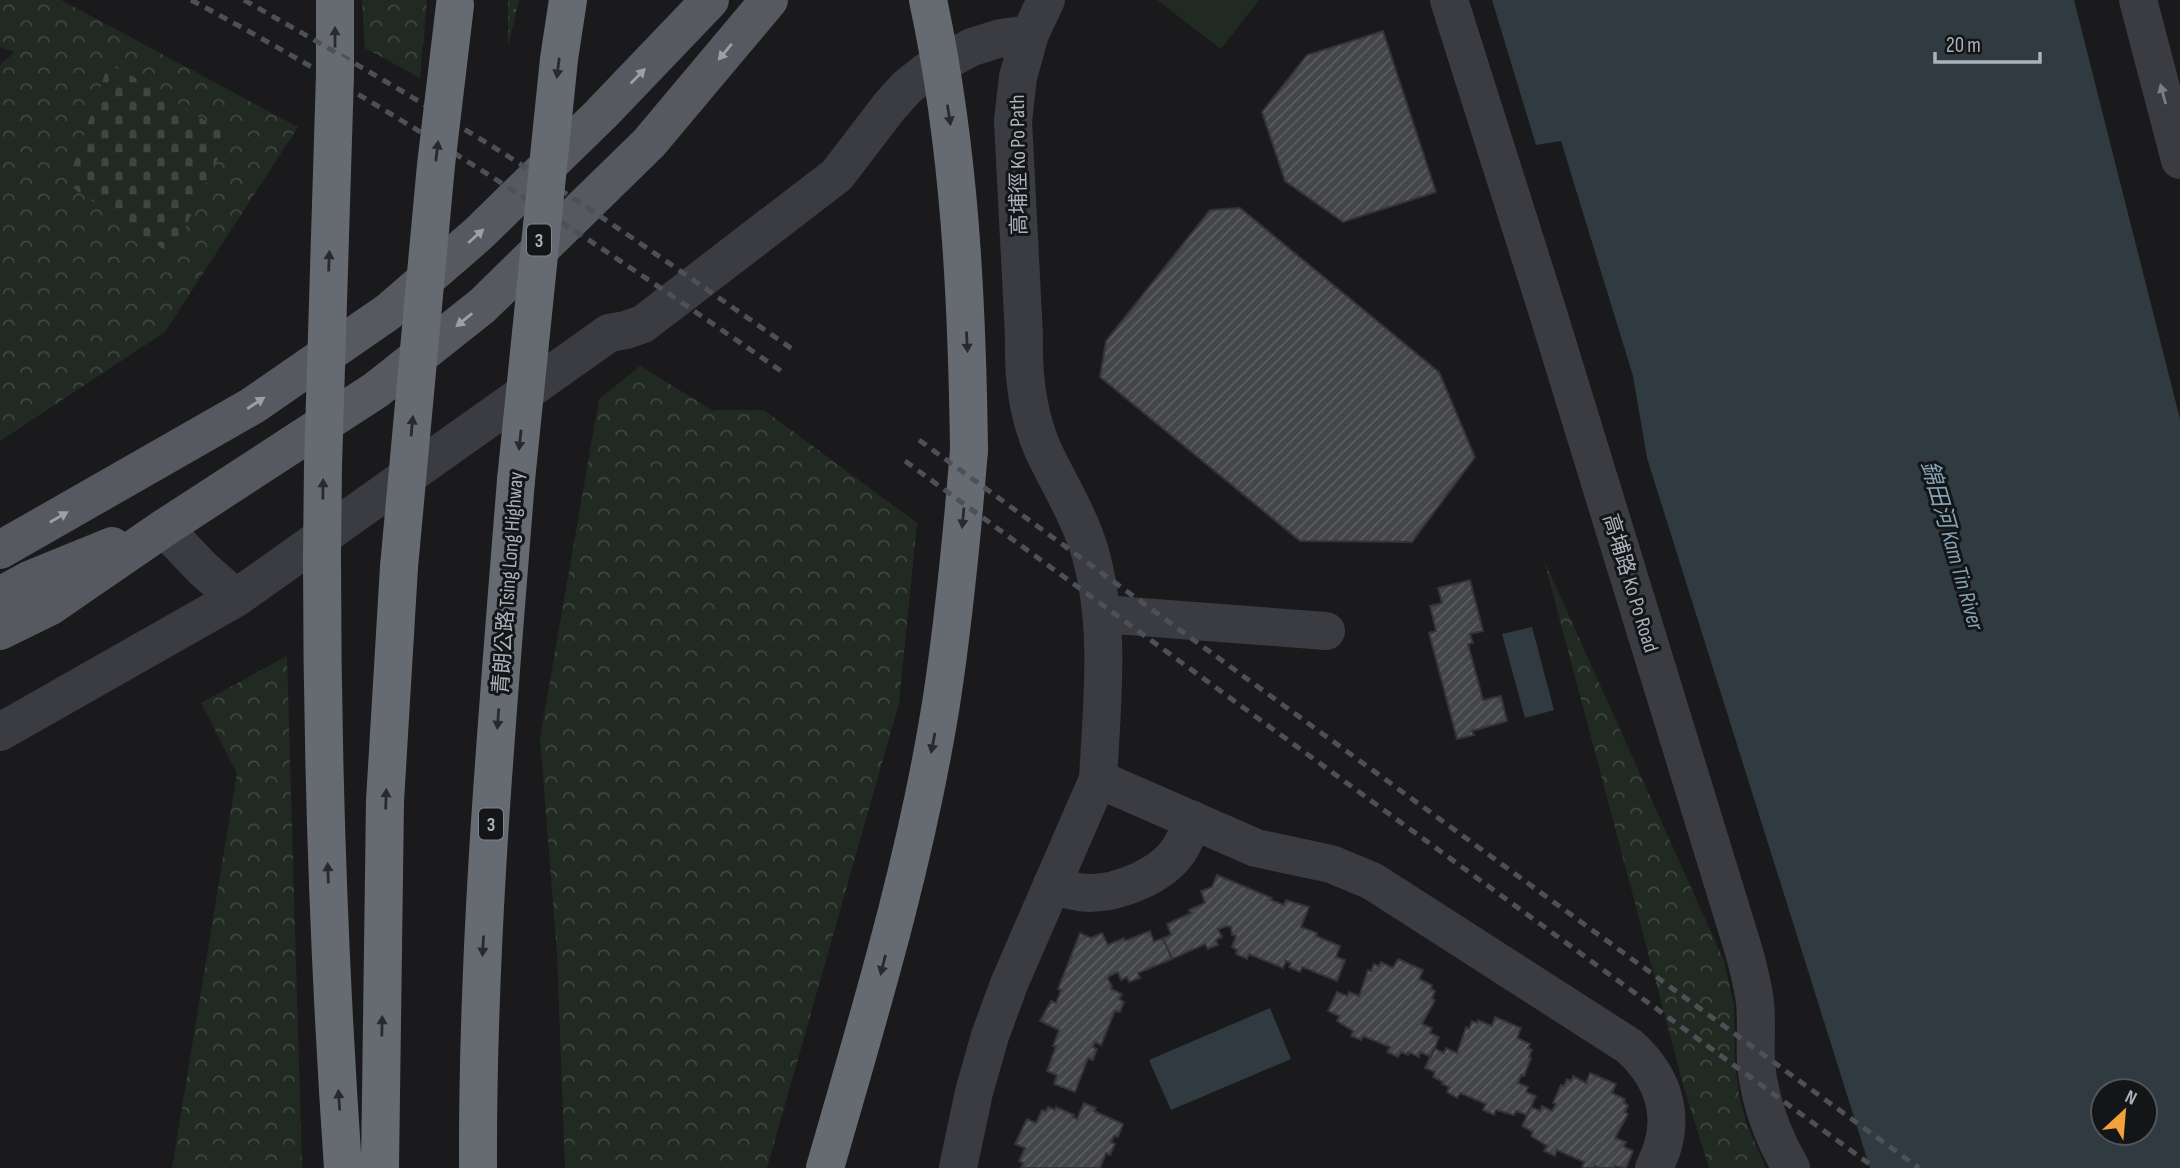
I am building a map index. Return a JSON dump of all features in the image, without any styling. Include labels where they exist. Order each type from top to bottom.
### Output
[{"type":"highway","points":[[335,0],[323,465],[323,651],[331,953],[343,1168]]},
{"type":"highway","name":"青朗公路 Tsing Long Highway","points":[[478,1168],[482,971],[496,739],[516,480],[557,73],[568,0]]},
{"type":"highway","points":[[825,1168],[880,976],[921,809],[941,705],[957,589],[969,450],[963,249],[954,153],[928,0]]},
{"type":"highway","points":[[380,1168],[385,801],[399,567],[436,165],[455,2]]},
{"type":"main road","points":[[0,551],[252,406],[388,312],[478,234],[601,114],[710,0]]},
{"type":"main road","points":[[0,631],[49,607],[164,528],[376,390],[482,306],[642,151],[769,0]]},
{"type":"main road","points":[[0,596],[31,579],[164,528]]},
{"type":"street","name":"高埔路 Ko Po Road","points":[[1449,0],[1745,955],[1755,1004],[1756,1062],[1760,1090],[1767,1118],[1791,1168]]},
{"type":"street","points":[[2138,0],[2180,160]]},
{"type":"street","points":[[0,732],[236,598],[609,333],[643,324],[837,175],[889,107],[906,88],[927,71],[972,47],[1001,38],[1038,17]]},
{"type":"street","name":"高埔徑 Ko Po Path","points":[[1038,17],[1018,77],[1013,121],[1024,336],[1023,369],[1027,402],[1044,451],[1075,512],[1099,591],[1104,669],[1098,779]]},
{"type":"street","points":[[164,528],[203,569],[236,598]]},
{"type":"street","points":[[1102,614],[1326,631]]},
{"type":"street","points":[[958,1168],[974,1092],[990,1036],[1009,984],[1098,779],[1256,848],[1331,864],[1372,881],[1629,1046],[1654,1074],[1664,1102],[1666,1133],[1662,1154],[1654,1168]]},
{"type":"street","points":[[1052,884],[1068,891],[1103,892],[1152,874],[1179,852],[1193,820]]},
{"type":"green space","points":[[0,0],[61,0],[298,127],[165,332],[0,441],[0,65],[15,52],[0,47]]},
{"type":"green space","points":[[362,0],[427,0],[420,78],[365,48]]},
{"type":"green space","points":[[508,0],[519,0],[508,46]]},
{"type":"green space","points":[[1157,0],[1259,0],[1221,49]]},
{"type":"green space","points":[[109,62],[229,135],[172,255],[67,184]]},
{"type":"green space","points":[[640,366],[712,410],[764,410],[917,523],[899,703],[767,1168],[565,1168],[557,953],[540,738],[599,399]]},
{"type":"green space","points":[[1544,560],[1724,961],[1734,1006],[1735,1063],[1739,1095],[1747,1125],[1766,1168],[1709,1168],[1684,1088]]},
{"type":"green space","points":[[287,656],[302,1168],[172,1168],[237,773],[201,703]]},
{"type":"water","name":"錦田河 Kam Tin River","points":[[1492,0],[2074,0],[2180,419],[2180,1168],[1870,1168],[1647,458],[1633,376],[1561,141],[1536,145]]},
{"type":"water","points":[[1532,627],[1554,710],[1525,718],[1502,634]]},
{"type":"water","points":[[1270,1008],[1291,1059],[1171,1110],[1149,1060]]},
{"type":"building","points":[[1383,31],[1436,192],[1343,222],[1285,181],[1262,112],[1307,55]]},
{"type":"building","points":[[1240,208],[1439,372],[1475,457],[1412,542],[1300,541],[1100,377],[1106,341],[1210,210]]},
{"type":"building","points":[[1470,580],[1483,631],[1470,634],[1473,643],[1468,644],[1483,700],[1501,696],[1507,721],[1472,731],[1474,735],[1457,739],[1429,633],[1436,631],[1430,606],[1442,603],[1438,588]]},
{"type":"building","points":[[1217,875],[1284,905],[1286,900],[1309,907],[1301,927],[1340,946],[1336,957],[1345,960],[1337,981],[1302,967],[1300,972],[1289,967],[1291,963],[1286,961],[1283,968],[1249,954],[1247,959],[1236,954],[1237,950],[1232,947],[1236,936],[1232,935],[1231,927],[1227,926],[1218,929],[1222,937],[1216,940],[1218,945],[1208,949],[1205,944],[1172,959],[1163,938],[1171,935],[1167,924],[1205,903],[1201,891],[1212,887]]},
{"type":"building","points":[[1150,931],[1154,942],[1163,938],[1172,959],[1138,973],[1140,978],[1129,982],[1127,977],[1121,980],[1118,972],[1109,976],[1111,989],[1122,994],[1119,999],[1124,1002],[1120,1012],[1115,1011],[1101,1045],[1095,1042],[1093,1047],[1097,1049],[1093,1060],[1088,1058],[1075,1092],[1054,1084],[1057,1075],[1047,1071],[1059,1030],[1040,1021],[1051,1001],[1056,1003],[1061,990],[1058,989],[1080,933],[1091,938],[1102,933],[1108,945]]},
{"type":"building","points":[[1398,959],[1423,970],[1419,979],[1432,985],[1431,989],[1435,991],[1432,998],[1435,1000],[1422,1024],[1432,1028],[1430,1033],[1439,1037],[1431,1057],[1420,1052],[1419,1057],[1401,1052],[1398,1057],[1387,1052],[1390,1047],[1363,1036],[1361,1040],[1351,1036],[1353,1031],[1337,1021],[1339,1016],[1328,1011],[1337,992],[1347,996],[1349,992],[1359,996],[1368,970],[1371,971],[1374,964],[1379,966],[1381,962],[1393,968]]},
{"type":"building","points":[[1495,1017],[1521,1028],[1517,1038],[1530,1044],[1528,1048],[1532,1050],[1524,1076],[1521,1075],[1518,1083],[1528,1087],[1526,1092],[1536,1096],[1527,1115],[1516,1111],[1514,1115],[1496,1110],[1494,1115],[1483,1110],[1486,1104],[1460,1093],[1457,1098],[1447,1092],[1449,1087],[1433,1077],[1435,1072],[1425,1068],[1434,1048],[1444,1053],[1446,1048],[1457,1053],[1466,1027],[1469,1029],[1472,1021],[1477,1023],[1478,1020],[1492,1026]]},
{"type":"building","points":[[1590,1073],[1616,1084],[1612,1093],[1625,1099],[1624,1103],[1628,1105],[1625,1112],[1628,1114],[1615,1138],[1626,1142],[1624,1147],[1633,1151],[1626,1168],[1582,1167],[1584,1162],[1557,1150],[1555,1156],[1544,1151],[1547,1146],[1531,1136],[1533,1132],[1522,1126],[1531,1107],[1540,1111],[1542,1106],[1552,1111],[1561,1085],[1564,1086],[1567,1079],[1571,1081],[1573,1076],[1586,1083]]},
{"type":"building","points":[[1084,1103],[1096,1108],[1094,1111],[1123,1124],[1118,1137],[1114,1136],[1111,1142],[1115,1144],[1110,1155],[1106,1153],[1100,1168],[1021,1168],[1023,1163],[1019,1161],[1025,1148],[1015,1144],[1027,1119],[1036,1123],[1042,1110],[1046,1111],[1048,1107],[1055,1110],[1056,1107],[1077,1119]]},
{"type":"railway","points":[[191,0],[343,85],[491,176],[781,371]]},
{"type":"railway","points":[[244,0],[382,79],[506,155],[631,237],[795,351]]},
{"type":"railway","points":[[919,440],[1919,1168]]},
{"type":"railway","points":[[905,461],[1875,1168]]}]
